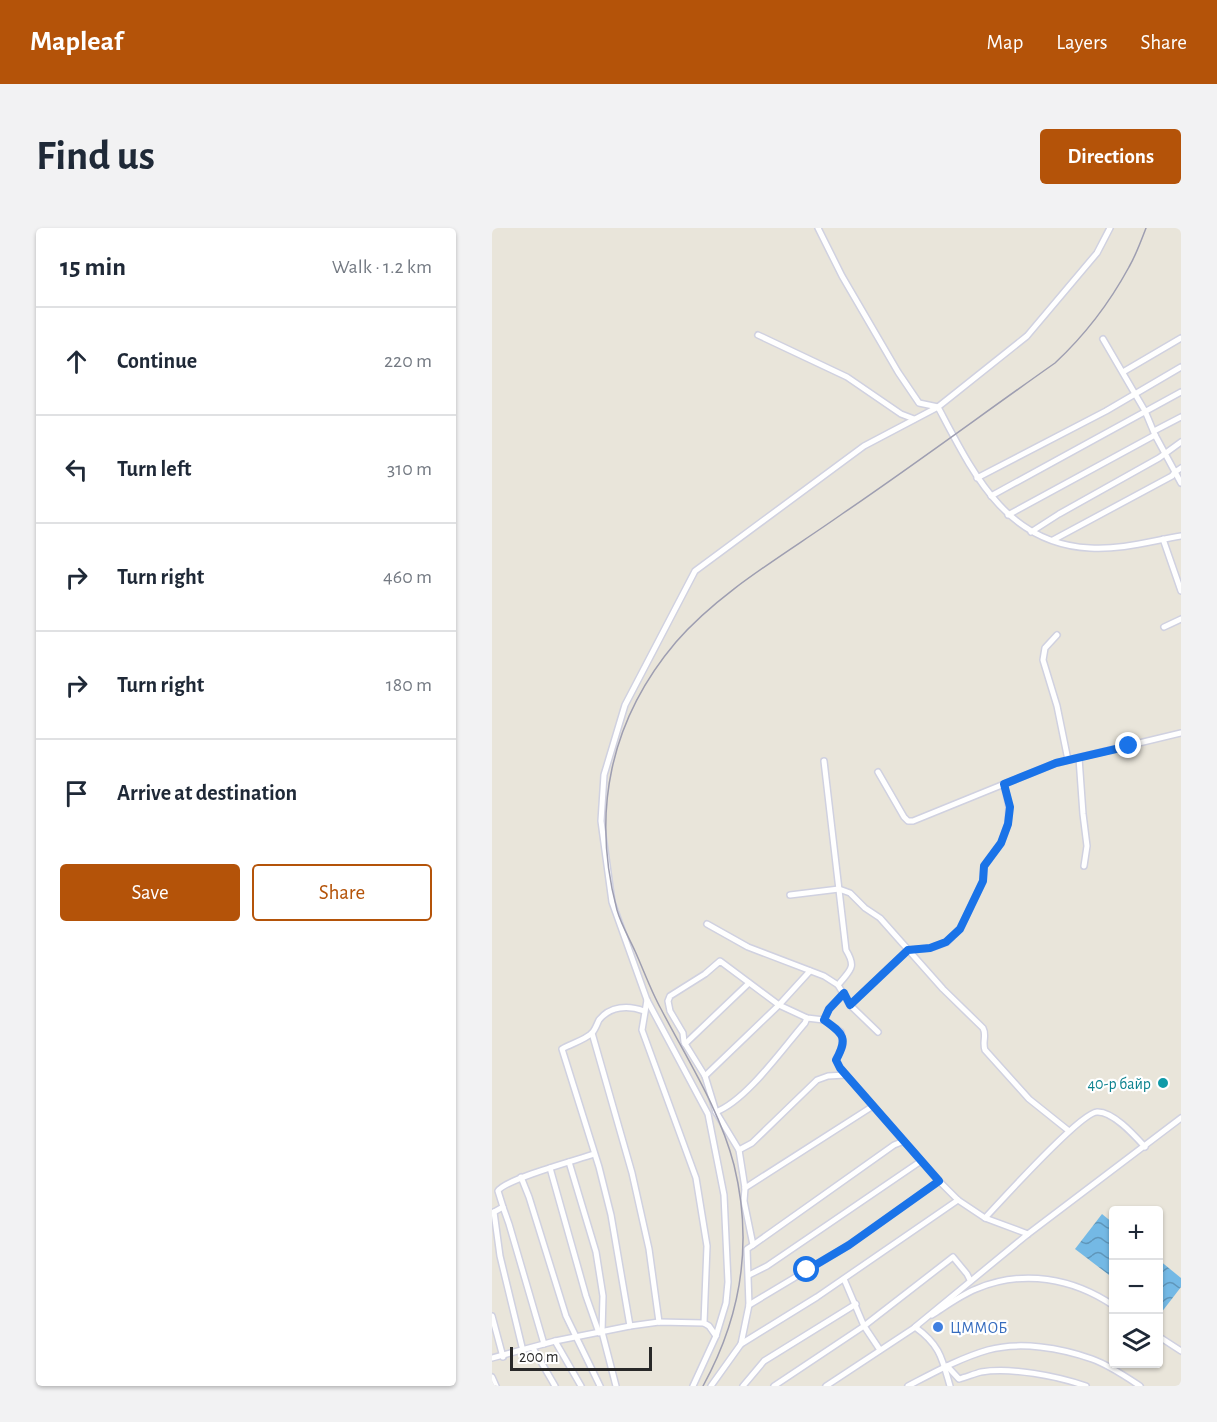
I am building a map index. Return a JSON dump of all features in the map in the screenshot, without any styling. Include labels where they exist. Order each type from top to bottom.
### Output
[{"type":"street","points":[[819,228],[842,276],[898,372],[919,403],[938,407],[977,478],[1008,515],[1031,532],[1068,546],[1092,549],[1181,536]]},
{"type":"street","points":[[693,1386],[716,1336],[726,1303],[728,1282],[724,1196],[708,1114],[647,1000],[612,902],[601,821],[604,775],[626,705],[695,571],[864,446],[938,407],[1027,336],[1096,253],[1110,228]]},
{"type":"street","points":[[758,335],[847,377],[901,414],[916,419]]},
{"type":"street","points":[[1123,372],[1181,338]]},
{"type":"street","points":[[1103,339],[1145,411],[1154,433],[1178,470],[1181,483]]},
{"type":"street","points":[[977,478],[1181,367]]},
{"type":"street","points":[[991,496],[1181,392]]},
{"type":"street","points":[[1008,515],[1181,417]]},
{"type":"street","points":[[1031,532],[1159,458],[1181,442]]},
{"type":"street","points":[[1053,540],[1172,476],[1178,470]]},
{"type":"street","points":[[1163,539],[1181,591]]},
{"type":"street","points":[[1164,627],[1181,620]]},
{"type":"street","points":[[1057,635],[1045,648],[1043,660],[1052,688],[1068,760]]},
{"type":"street","points":[[878,772],[908,821],[913,821],[1056,763],[1181,732]]},
{"type":"street","points":[[1079,758],[1087,846],[1084,866]]},
{"type":"street","points":[[824,761],[846,950],[853,962],[852,967],[838,985]]},
{"type":"street","points":[[850,1005],[908,950],[930,948],[946,942],[960,929],[983,881],[984,866],[1001,843],[1008,824],[1010,807],[1004,784]]},
{"type":"street","points":[[790,895],[845,890],[880,918],[943,989],[983,1028],[985,1032],[983,1046],[1029,1099],[1069,1131]]},
{"type":"street","points":[[707,924],[748,947],[824,976],[838,985],[850,1005],[878,1032]]},
{"type":"street","points":[[753,1245],[744,1201],[746,1188],[739,1150],[731,1141],[716,1112],[705,1076],[685,1044],[680,1026],[668,1005],[670,996],[705,974],[720,961],[779,1005],[807,1018],[824,1020],[841,1032],[843,1045],[836,1060],[845,1075],[939,1181],[958,1200],[985,1218],[1028,1234]]},
{"type":"street","points":[[705,1076],[779,1005],[810,971]]},
{"type":"street","points":[[685,1044],[749,983]]},
{"type":"street","points":[[824,1020],[829,1009],[844,993]]},
{"type":"street","points":[[647,1000],[642,1030],[696,1179],[707,1246],[704,1323]]},
{"type":"street","points":[[630,1326],[611,1215],[562,1049],[592,1033],[606,1013],[620,1007],[634,1007],[644,1011]]},
{"type":"street","points":[[716,1112],[736,1099],[754,1081],[806,1023],[807,1018]]},
{"type":"street","points":[[592,1033],[635,1184],[649,1249],[659,1322]]},
{"type":"street","points":[[739,1150],[752,1143],[817,1080],[828,1076],[845,1075]]},
{"type":"street","points":[[746,1188],[873,1106]]},
{"type":"street","points":[[985,1218],[1069,1131],[1093,1113],[1098,1112],[1128,1128],[1145,1147]]},
{"type":"street","points":[[915,1327],[1028,1234],[1180,1122]]},
{"type":"street","points":[[741,1344],[750,1305],[747,1249],[894,1145],[904,1141]]},
{"type":"street","points":[[544,1344],[499,1188],[521,1177],[594,1154]]},
{"type":"street","points":[[749,1275],[767,1266],[921,1161]]},
{"type":"street","points":[[569,1162],[596,1252],[603,1296],[600,1332]]},
{"type":"street","points":[[550,1168],[586,1296],[600,1332],[616,1386]]},
{"type":"street","points":[[521,1177],[559,1295],[575,1337],[600,1386]]},
{"type":"street","points":[[750,1305],[849,1245],[939,1181]]},
{"type":"street","points":[[711,1386],[741,1344],[844,1279],[958,1200]]},
{"type":"street","points":[[503,1207],[493,1212],[502,1266],[522,1351]]},
{"type":"street","points":[[774,1386],[864,1326],[953,1257],[968,1274],[970,1280]]},
{"type":"street","points":[[826,1386],[975,1289],[995,1282],[1035,1278],[1074,1285],[1109,1304]]},
{"type":"street","points":[[844,1279],[864,1326],[880,1350]]},
{"type":"street","points":[[743,1386],[764,1361],[856,1304]]},
{"type":"street","points":[[492,1316],[503,1357]]},
{"type":"street","points":[[492,1358],[503,1357],[555,1341],[659,1322],[704,1323],[716,1336]]},
{"type":"street","points":[[915,1327],[934,1342],[950,1386]]},
{"type":"street","points":[[1163,1339],[1181,1351]]},
{"type":"street","points":[[555,1341],[581,1386]]},
{"type":"street","points":[[908,1386],[945,1367],[988,1350],[1015,1346],[1066,1351],[1094,1359],[1140,1386]]},
{"type":"street","points":[[533,1348],[555,1386]]},
{"type":"street","points":[[945,1367],[958,1379],[983,1372],[1023,1372],[1066,1379],[1086,1386]]},
{"type":"street","points":[[492,1377],[496,1386]]},
{"type":"water","points":[[1102,1214],[1109,1220],[1109,1275],[1075,1249]]},
{"type":"water","points":[[1163,1263],[1181,1278],[1181,1287],[1163,1310]]},
{"type":"railway","points":[[703,1386],[727,1333],[735,1306],[743,1251],[740,1194],[734,1165],[720,1124],[654,995],[617,910],[609,874],[606,838],[607,803],[612,768],[621,735],[635,703],[653,672],[676,642],[713,606],[733,589],[896,477],[1066,353],[1114,293],[1132,262],[1146,228]]},
{"type":"place","name":"40-р байр","points":[[1163,1083]]},
{"type":"place","name":"ЦММОБ","points":[[938,1327]]},
{"type":"route","points":[[807,1270],[849,1245],[939,1181],[840,1068],[836,1060],[842,1050],[843,1039],[841,1032],[824,1020],[829,1009],[844,993],[850,1005],[908,950],[921,950],[946,942],[960,929],[983,881],[984,866],[1001,843],[1008,824],[1010,807],[1004,784],[1056,763],[1129,746]]}]
